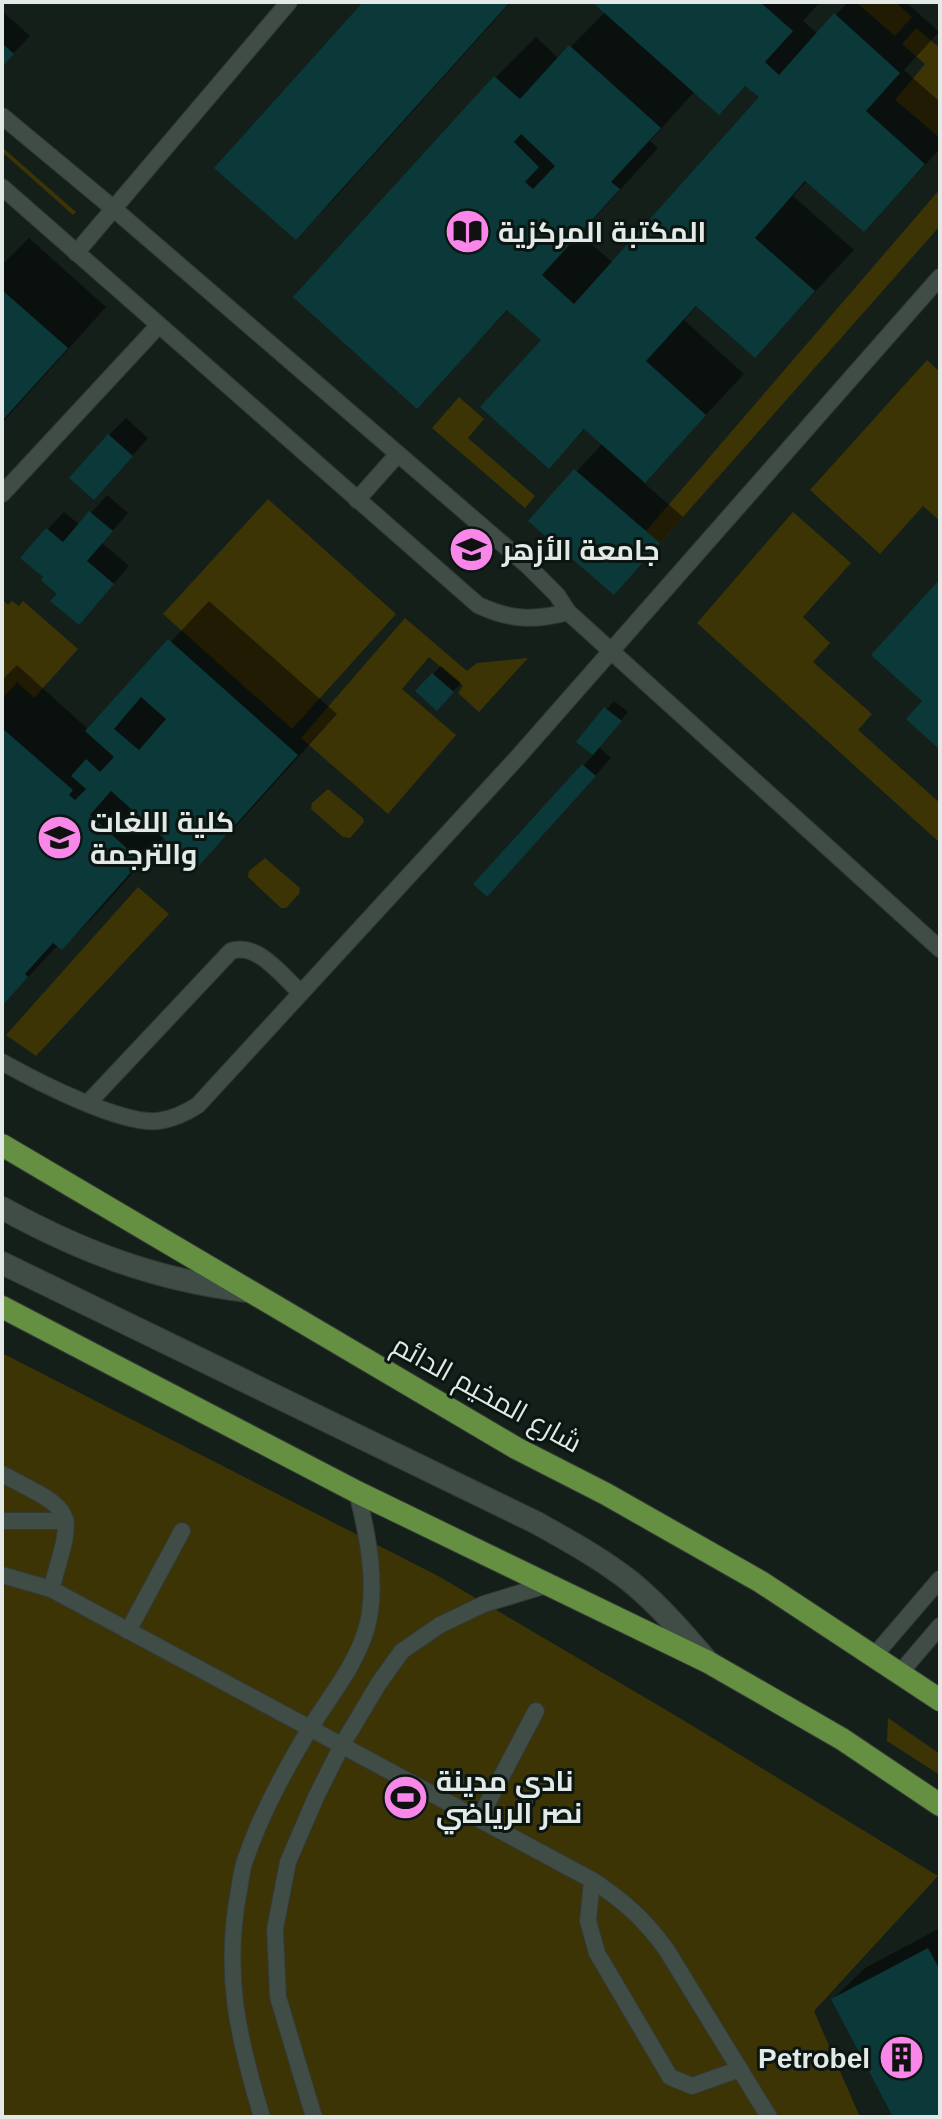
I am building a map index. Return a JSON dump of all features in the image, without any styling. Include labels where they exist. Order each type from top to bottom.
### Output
[{"type":"main road","name":"شارع المخيم الدائم","points":[[2,1145],[516,1448],[606,1494],[761,1582],[940,1700]]},
{"type":"main road","points":[[2,1208],[106,1259],[175,1279],[247,1291]]},
{"type":"main road","points":[[2,1263],[537,1523],[586,1550],[641,1591],[672,1619],[708,1662]]},
{"type":"main road","points":[[2,1307],[357,1492],[708,1662],[842,1739],[940,1805]]},
{"type":"lane","points":[[76,253],[289,2]]},
{"type":"lane","points":[[2,116],[528,566],[557,595],[568,612],[611,652],[940,949]]},
{"type":"lane","points":[[2,187],[478,605],[499,615],[522,619],[545,618],[568,612]]},
{"type":"lane","points":[[2,1062],[88,1103],[142,1121],[171,1119],[198,1105],[611,652],[940,277]]},
{"type":"lane","points":[[2,494],[159,325]]},
{"type":"lane","points":[[357,500],[397,455]]},
{"type":"lane","points":[[88,1103],[231,951],[239,948],[255,952],[301,993]]},
{"type":"lane","points":[[2,1474],[55,1502],[63,1511],[67,1533],[51,1589]]},
{"type":"lane","points":[[262,2117],[248,2071],[233,2001],[231,1929],[245,1858],[274,1791],[350,1665],[367,1629],[371,1587],[368,1537],[357,1492]]},
{"type":"lane","points":[[2,1521],[66,1521]]},
{"type":"lane","points":[[128,1631],[182,1531]]},
{"type":"lane","points":[[2,1575],[51,1589],[592,1880],[625,1901],[647,1923],[666,1949],[769,2117]]},
{"type":"lane","points":[[874,1656],[940,1579]]},
{"type":"lane","points":[[314,2117],[278,1997],[275,1929],[288,1862],[316,1797],[342,1745],[402,1651],[440,1625],[484,1604],[550,1584]]},
{"type":"lane","points":[[900,1673],[940,1626]]},
{"type":"lane","points":[[479,1819],[536,1711]]},
{"type":"lane","points":[[592,1880],[588,1921],[597,1953],[670,2077],[692,2086],[740,2069]]},
{"type":"shaded area","points":[[856,2],[895,2],[912,17],[895,36]]},
{"type":"shaded area","points":[[916,28],[940,48],[940,138],[895,100],[925,64],[902,44]]},
{"type":"shaded area","points":[[2,147],[76,212],[73,215],[2,152]]},
{"type":"shaded area","points":[[940,189],[940,226],[660,543],[646,531]]},
{"type":"shaded area","points":[[927,360],[940,372],[940,521],[923,506],[880,554],[810,490]]},
{"type":"shaded area","points":[[459,397],[484,419],[468,438],[535,496],[525,508],[432,428]]},
{"type":"shaded area","points":[[268,499],[396,614],[292,729],[163,614]]},
{"type":"shaded area","points":[[793,512],[851,563],[803,617],[830,643],[813,662],[872,714],[858,730],[940,803],[940,843],[697,623]]},
{"type":"shaded area","points":[[4,601],[8,605],[12,601],[19,606],[23,601],[78,649],[34,698],[17,682],[2,699]]},
{"type":"shaded area","points":[[405,618],[467,671],[477,663],[528,658],[479,712],[458,693],[463,686],[429,657],[402,689],[456,735],[388,814],[301,738]]},
{"type":"shaded area","points":[[328,789],[363,818],[364,822],[350,838],[343,837],[311,809],[312,803]]},
{"type":"shaded area","points":[[265,858],[300,888],[299,894],[286,908],[281,908],[248,877],[249,871]]},
{"type":"shaded area","points":[[138,887],[169,914],[36,1056],[6,1035]]},
{"type":"shaded area","name":"نادي مدينة نصر الرياضي","points":[[2,1353],[440,1577],[678,1717],[938,1876],[814,2011],[860,2117],[2,2117]]},
{"type":"shaded area","points":[[888,1718],[940,1754],[940,1775],[887,1741]]},
{"type":"building","points":[[363,2],[510,2],[296,240],[214,168]]},
{"type":"building","points":[[592,2],[760,2],[793,31],[765,62],[779,75],[834,13],[900,73],[866,111],[925,164],[864,232],[805,181],[755,238],[815,291],[755,358],[696,306],[646,361],[706,415],[645,483],[584,429],[549,469],[480,407],[541,340],[507,310],[417,409],[293,297],[494,76],[520,99],[569,45],[661,128],[611,182],[620,189],[542,275],[574,304],[759,97],[745,86],[719,115]],"holes":[[[521,134],[555,166],[533,189],[525,182],[539,167],[514,142]]]},
{"type":"building","points":[[2,43],[14,54],[2,67]]},
{"type":"building","points":[[2,290],[68,348],[2,421]]},
{"type":"building","points":[[108,434],[133,456],[94,500],[69,478]]},
{"type":"building","points":[[574,469],[660,543],[614,595],[528,521]]},
{"type":"building","points":[[89,511],[113,531],[87,561],[114,584],[79,625],[50,601],[57,594],[41,580],[43,577],[20,558],[46,528],[63,542]]},
{"type":"building","points":[[940,579],[940,750],[906,719],[922,701],[871,655]]},
{"type":"building","name":"كلية اللغات والترجمة","points":[[168,639],[298,755],[197,868],[111,791],[90,815],[141,861],[62,950],[53,943],[2,1006],[2,728],[73,790],[69,795],[75,800],[86,789],[71,776],[86,759],[100,772],[114,757],[85,731]],"holes":[[[141,697],[166,719],[139,750],[114,729]]]},
{"type":"building","points":[[432,673],[454,692],[437,711],[415,691]]},
{"type":"building","points":[[604,707],[622,721],[593,755],[576,742]]},
{"type":"building","points":[[582,764],[596,776],[487,897],[473,884]]},
{"type":"building","name":"Petrobel","points":[[928,1948],[940,1970],[940,2117],[893,2117],[831,1999]]},
{"type":"place","name":"المكتبة المركزية","points":[[467,232]]},
{"type":"place","name":"جامعة الأزهر","points":[[471,550]]},
{"type":"place","name":"كلية اللغات والترجمة","points":[[59,838]]},
{"type":"place","name":"نادي مدينة نصر الرياضي","points":[[405,1797]]},
{"type":"place","name":"Petrobel","points":[[901,2058]]}]
